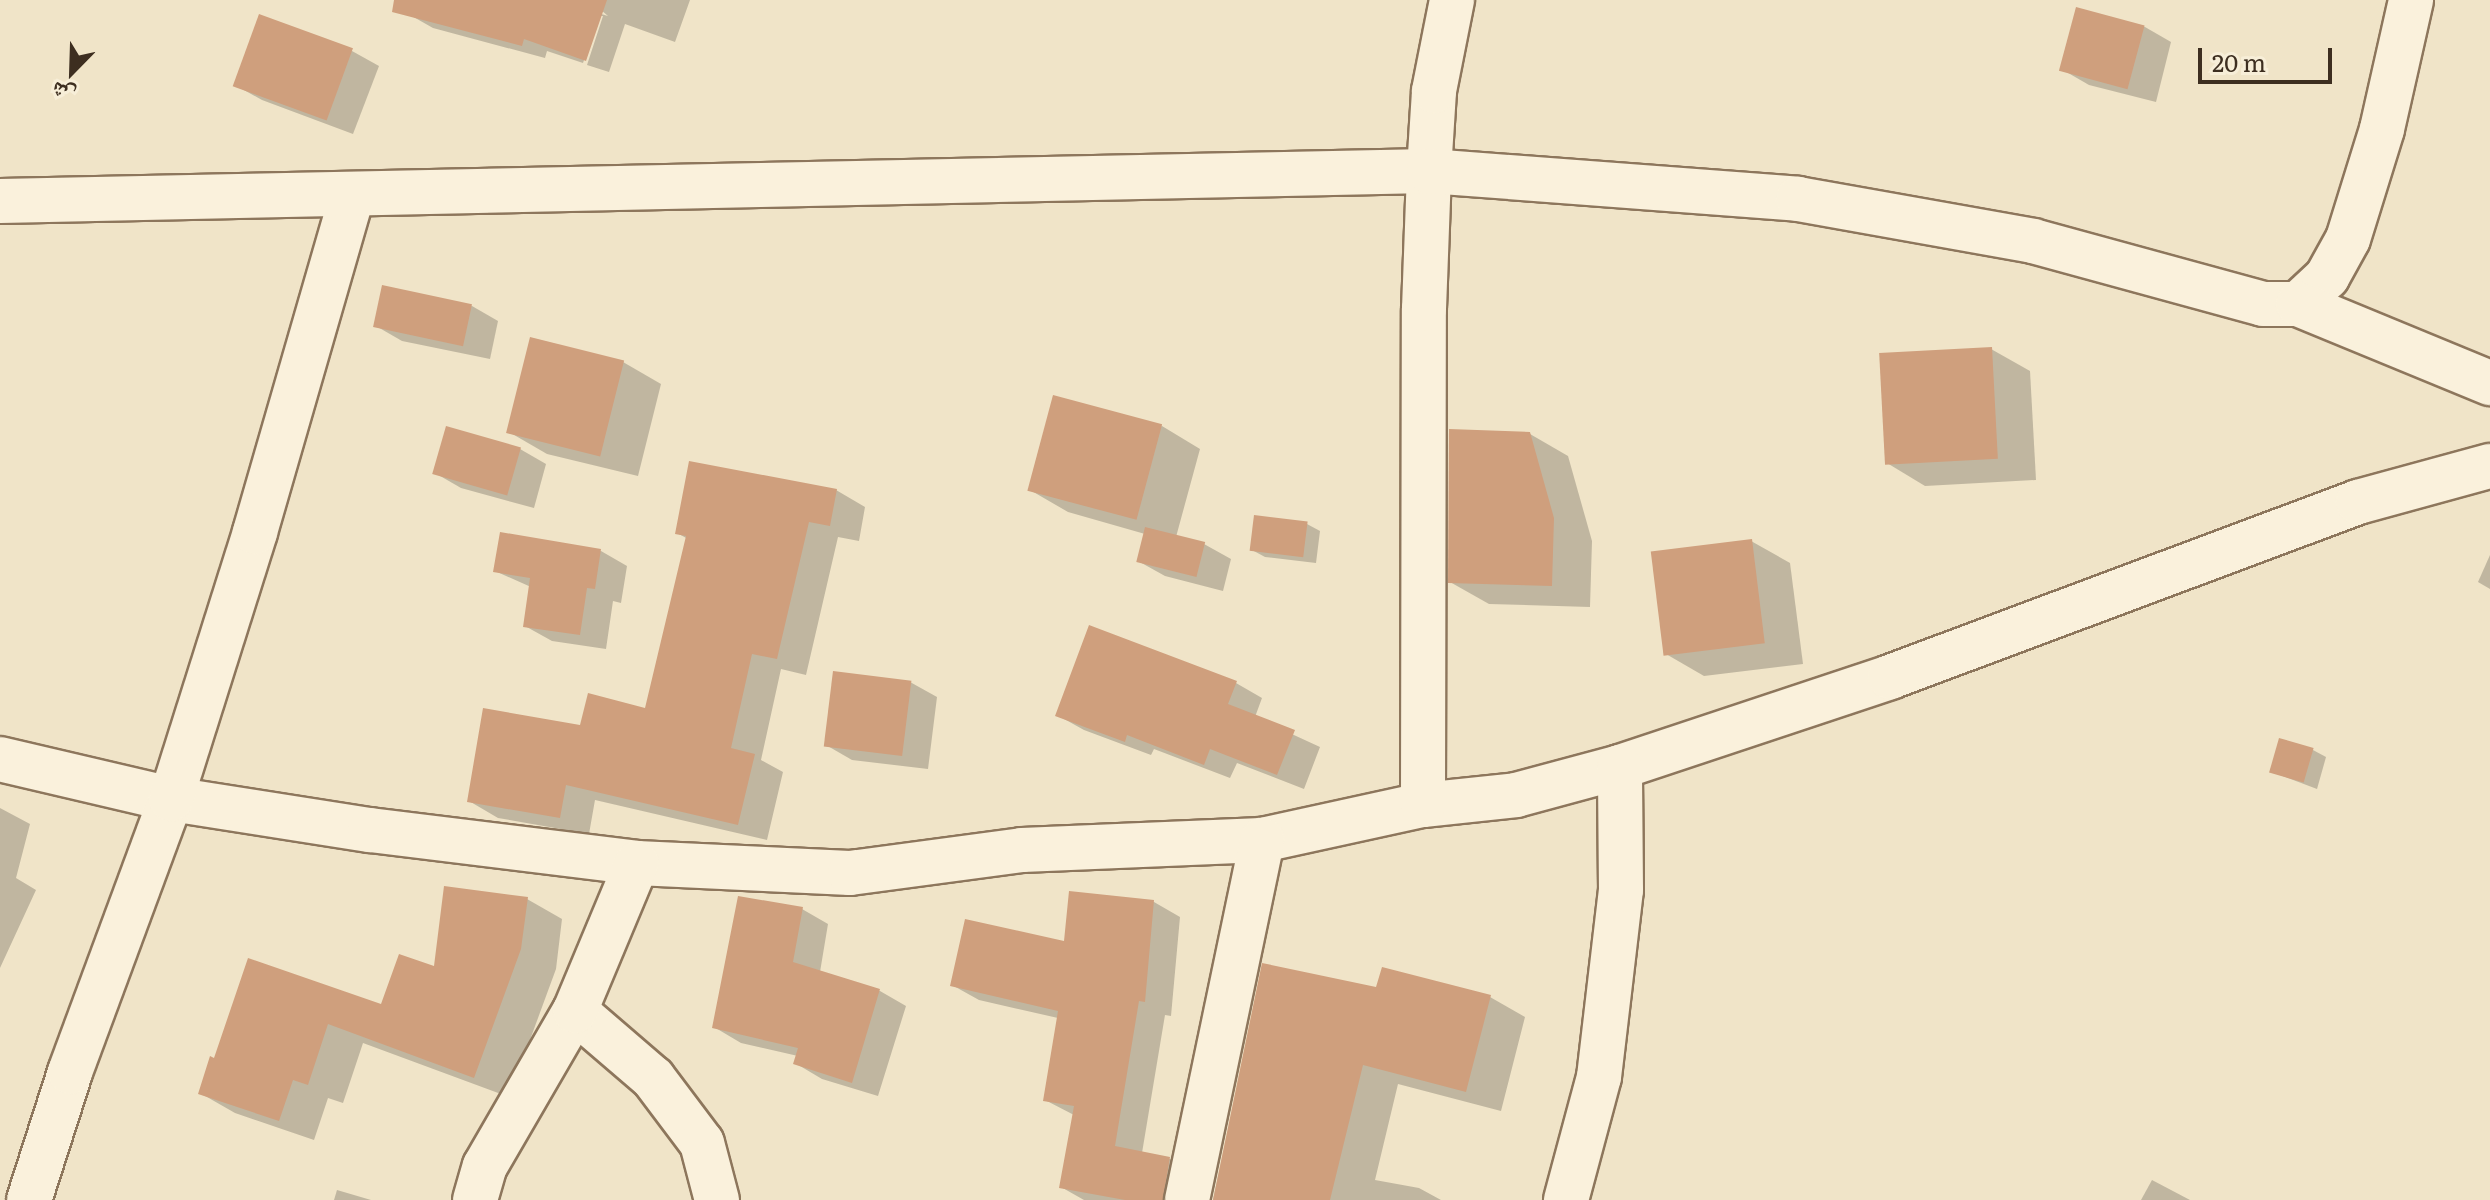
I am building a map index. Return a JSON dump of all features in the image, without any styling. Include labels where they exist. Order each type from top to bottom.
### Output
[{"type":"street","points":[[1423,805],[1424,309],[1434,91],[1452,0]]},
{"type":"street","points":[[2298,304],[2327,277],[2348,239],[2382,129],[2411,0]]},
{"type":"street","points":[[0,201],[1429,171],[1798,199],[2033,241],[2263,304],[2298,304],[2490,383]]},
{"type":"street","points":[[29,1200],[70,1072],[171,799],[255,532],[352,195]]},
{"type":"street","points":[[0,759],[171,799],[370,830],[637,863],[850,873],[1022,850],[1262,840],[1423,805],[1516,795],[1620,767],[1890,677],[2358,502],[2490,466]]},
{"type":"street","points":[[1566,1200],[1599,1077],[1621,890],[1620,767]]},
{"type":"street","points":[[1187,1200],[1262,840]]},
{"type":"street","points":[[475,1200],[485,1166],[575,1011],[637,863]]},
{"type":"street","points":[[575,1011],[653,1078],[702,1143],[717,1200]]},
{"type":"building","points":[[394,0],[607,0],[586,61],[524,39],[522,46],[392,12]]},
{"type":"building","points":[[2076,7],[2145,25],[2127,89],[2059,71]]},
{"type":"building","points":[[259,14],[353,48],[327,121],[233,86]]},
{"type":"building","points":[[382,285],[472,304],[463,346],[373,327]]},
{"type":"building","points":[[530,337],[624,360],[600,457],[506,433]]},
{"type":"building","points":[[1992,347],[1998,459],[1885,465],[1879,353]]},
{"type":"building","points":[[1053,395],[1162,424],[1137,520],[1027,491]]},
{"type":"building","points":[[446,426],[521,447],[507,496],[432,474]]},
{"type":"building","points":[[1449,429],[1530,432],[1554,518],[1552,586],[1448,583]]},
{"type":"building","points":[[689,461],[837,489],[830,526],[809,522],[777,659],[752,654],[731,748],[755,754],[738,825],[566,785],[560,818],[467,802],[483,708],[580,725],[588,693],[645,708],[686,536],[675,534]]},
{"type":"building","points":[[1254,515],[1308,522],[1303,557],[1250,551]]},
{"type":"building","points":[[1145,527],[1205,542],[1196,577],[1136,562]]},
{"type":"building","points":[[500,532],[601,549],[595,589],[587,588],[580,635],[523,627],[530,578],[493,572]]},
{"type":"building","points":[[1752,539],[1765,643],[1664,656],[1651,551]]},
{"type":"building","points":[[1089,625],[1237,681],[1228,704],[1295,730],[1277,775],[1210,749],[1204,765],[1127,735],[1125,742],[1055,716]]},
{"type":"building","points":[[833,671],[911,681],[902,756],[824,746]]},
{"type":"building","points":[[2279,738],[2314,748],[2304,783],[2269,773]]},
{"type":"building","points":[[444,886],[528,897],[521,949],[474,1078],[328,1024],[308,1085],[293,1080],[279,1121],[198,1094],[210,1056],[214,1058],[248,958],[381,1004],[399,954],[434,966]]},
{"type":"building","points":[[1069,891],[1154,900],[1145,1002],[1139,1001],[1115,1146],[1170,1157],[1163,1200],[1125,1200],[1059,1188],[1074,1106],[1043,1101],[1058,1011],[950,986],[965,919],[1064,941]]},
{"type":"building","points":[[738,896],[803,907],[793,962],[880,989],[852,1083],[793,1064],[798,1048],[712,1028]]},
{"type":"building","points":[[1262,963],[1376,987],[1382,967],[1491,995],[1466,1092],[1363,1065],[1330,1200],[1213,1200]]}]
